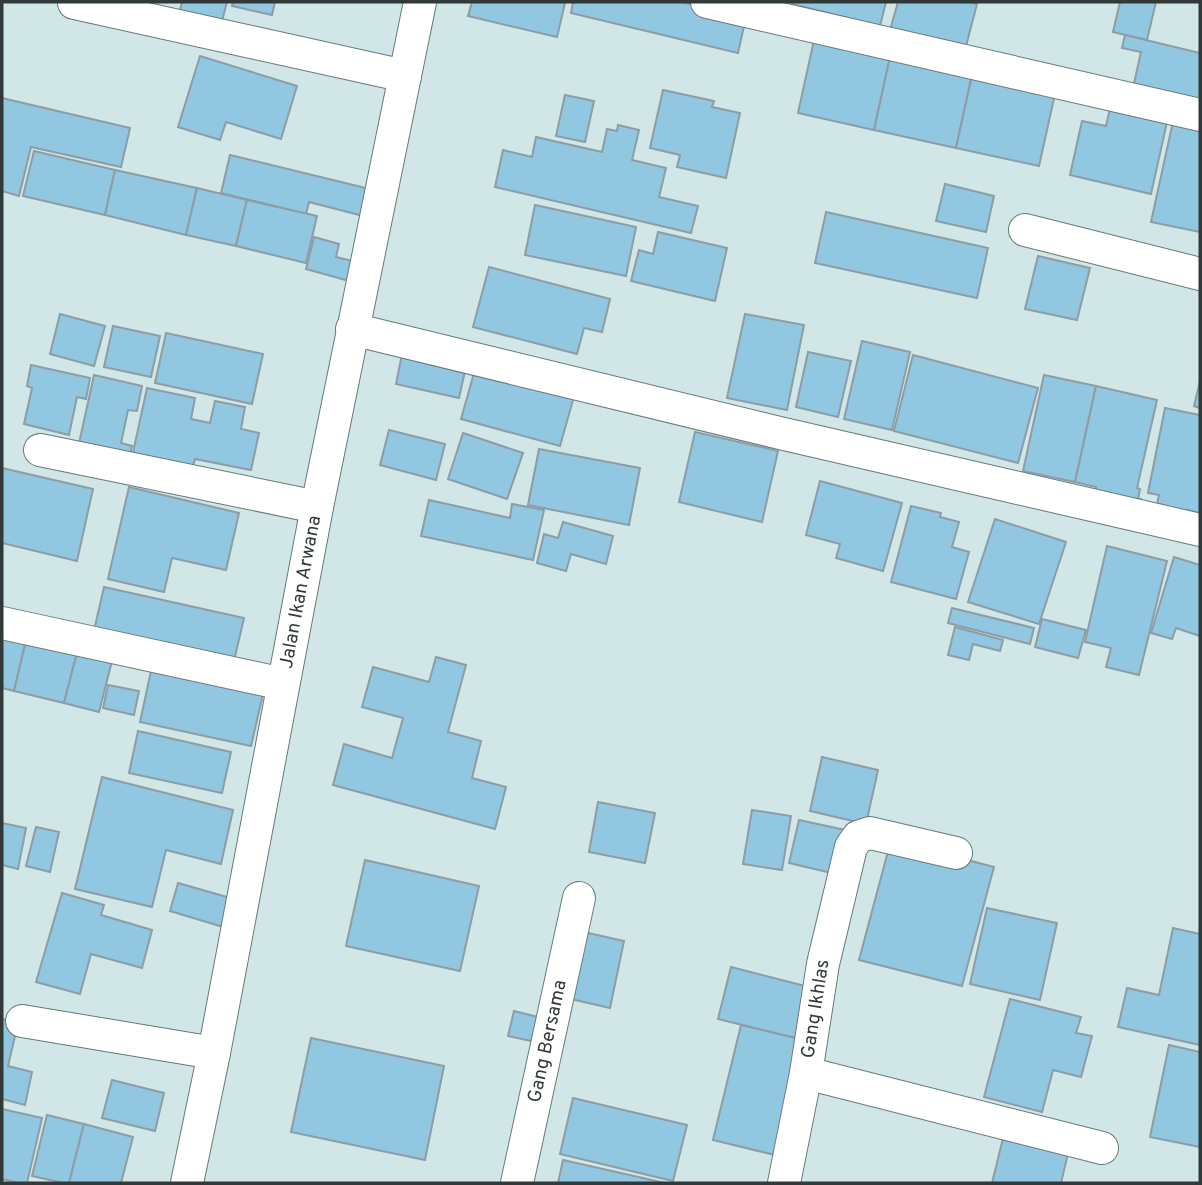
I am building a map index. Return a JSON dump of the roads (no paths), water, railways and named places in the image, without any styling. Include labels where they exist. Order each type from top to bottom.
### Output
[{"type":"street","name":"Jalan Ikan Arwana","points":[[187,1183],[352,329],[420,2]]},
{"type":"street","points":[[707,2],[1200,115]]},
{"type":"street","points":[[74,3],[405,76]]},
{"type":"street","points":[[1025,230],[1200,274]]},
{"type":"street","points":[[352,329],[784,434],[1200,530]]},
{"type":"street","points":[[40,450],[317,507]]},
{"type":"street","points":[[2,623],[283,684]]},
{"type":"street","name":"Gang Ikhlas","points":[[784,1183],[806,1073],[823,964],[851,846],[858,837],[870,833],[956,853]]},
{"type":"street","name":"Gang Bersama","points":[[517,1183],[579,898]]},
{"type":"street","points":[[22,1021],[214,1053]]},
{"type":"street","points":[[806,1073],[1102,1148]]}]
